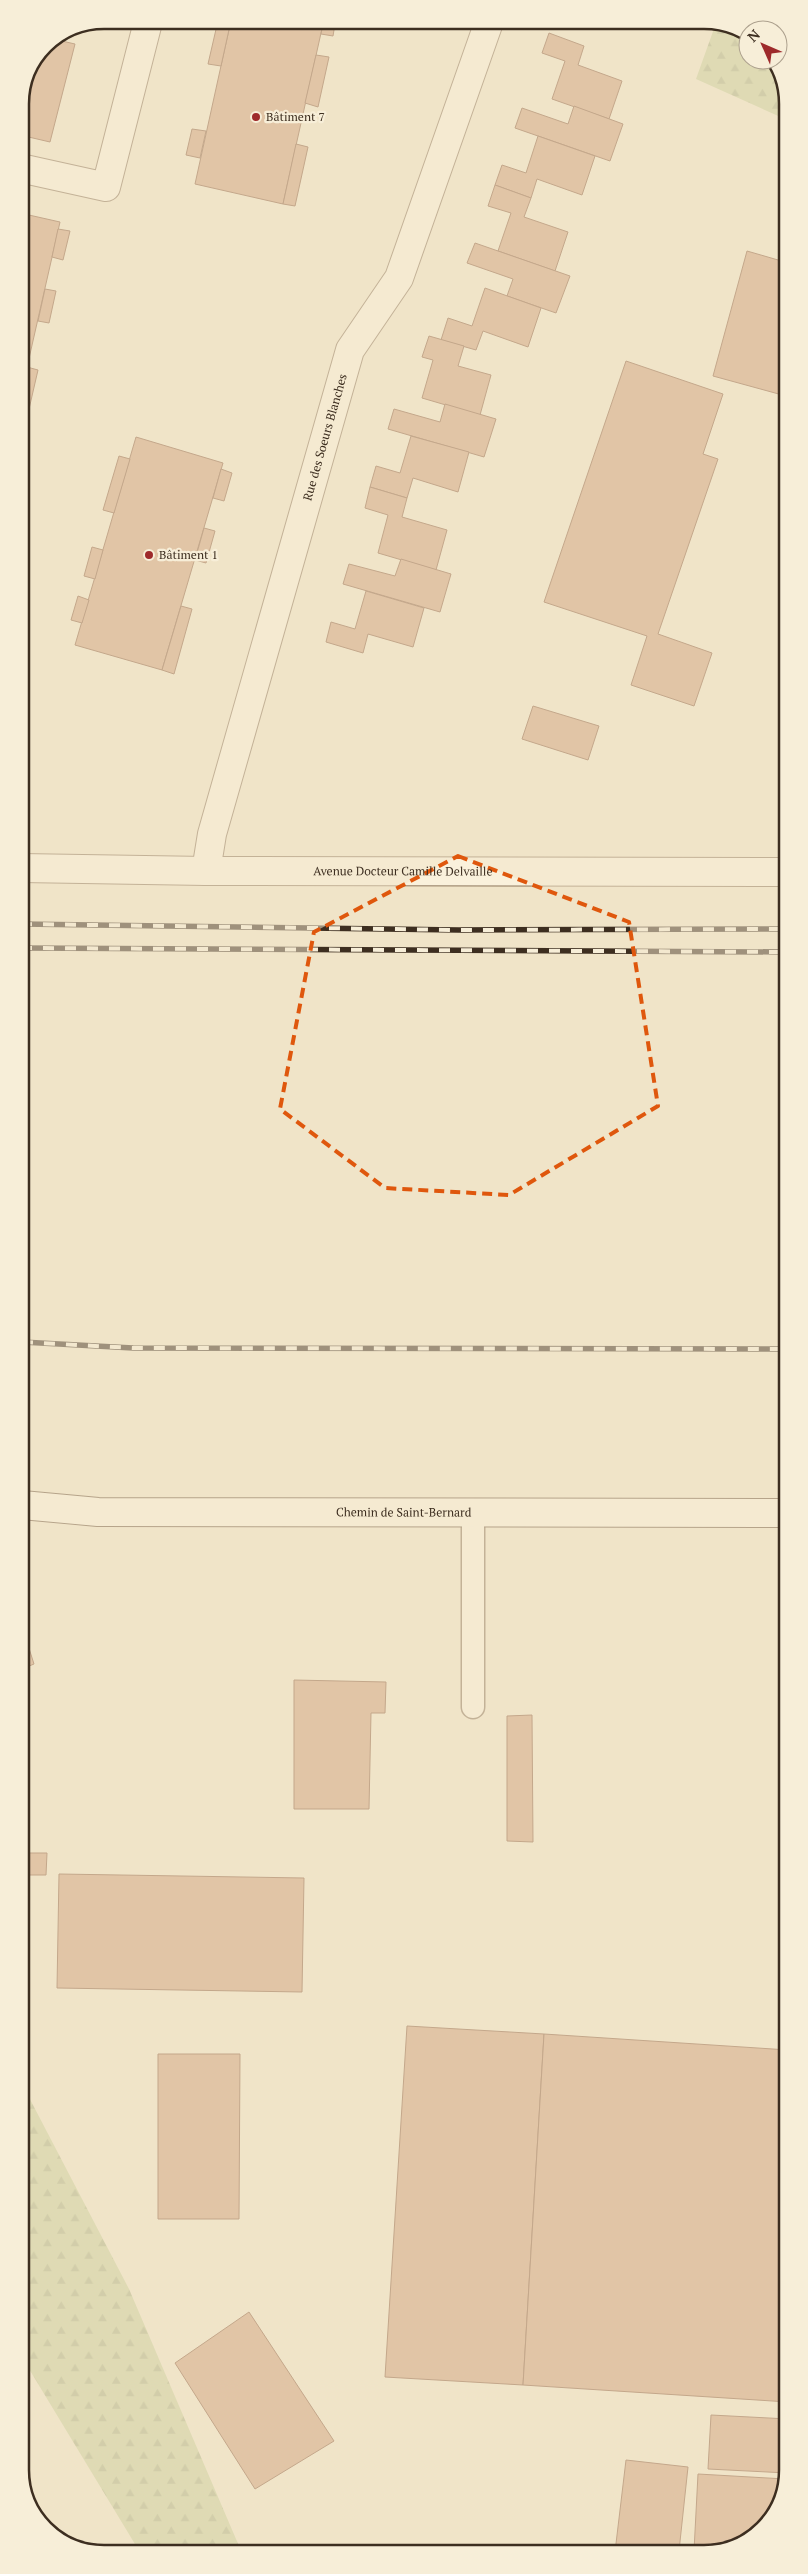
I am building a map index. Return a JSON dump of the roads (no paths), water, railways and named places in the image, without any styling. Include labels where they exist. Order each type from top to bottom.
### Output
[{"type":"street","points":[[29,170],[106,187],[146,29]]},
{"type":"street","name":"Rue des Soeurs Blanches","points":[[206,871],[212,834],[350,350],[398,278],[487,29]]},
{"type":"street","name":"Avenue Docteur Camille Delvaille","points":[[29,868],[206,871],[779,872]]},
{"type":"street","name":"Chemin de Saint-Bernard","points":[[29,1506],[98,1512],[779,1513]]},
{"type":"lane","points":[[473,1512],[473,1707]]},
{"type":"railway","points":[[29,924],[459,930],[779,929]]},
{"type":"railway","points":[[29,948],[779,952]]},
{"type":"railway","points":[[29,1342],[133,1348],[779,1349]]},
{"type":"place","name":"Bâtiment 7","points":[[256,117]]},
{"type":"place","name":"Bâtiment 1","points":[[149,555]]}]
